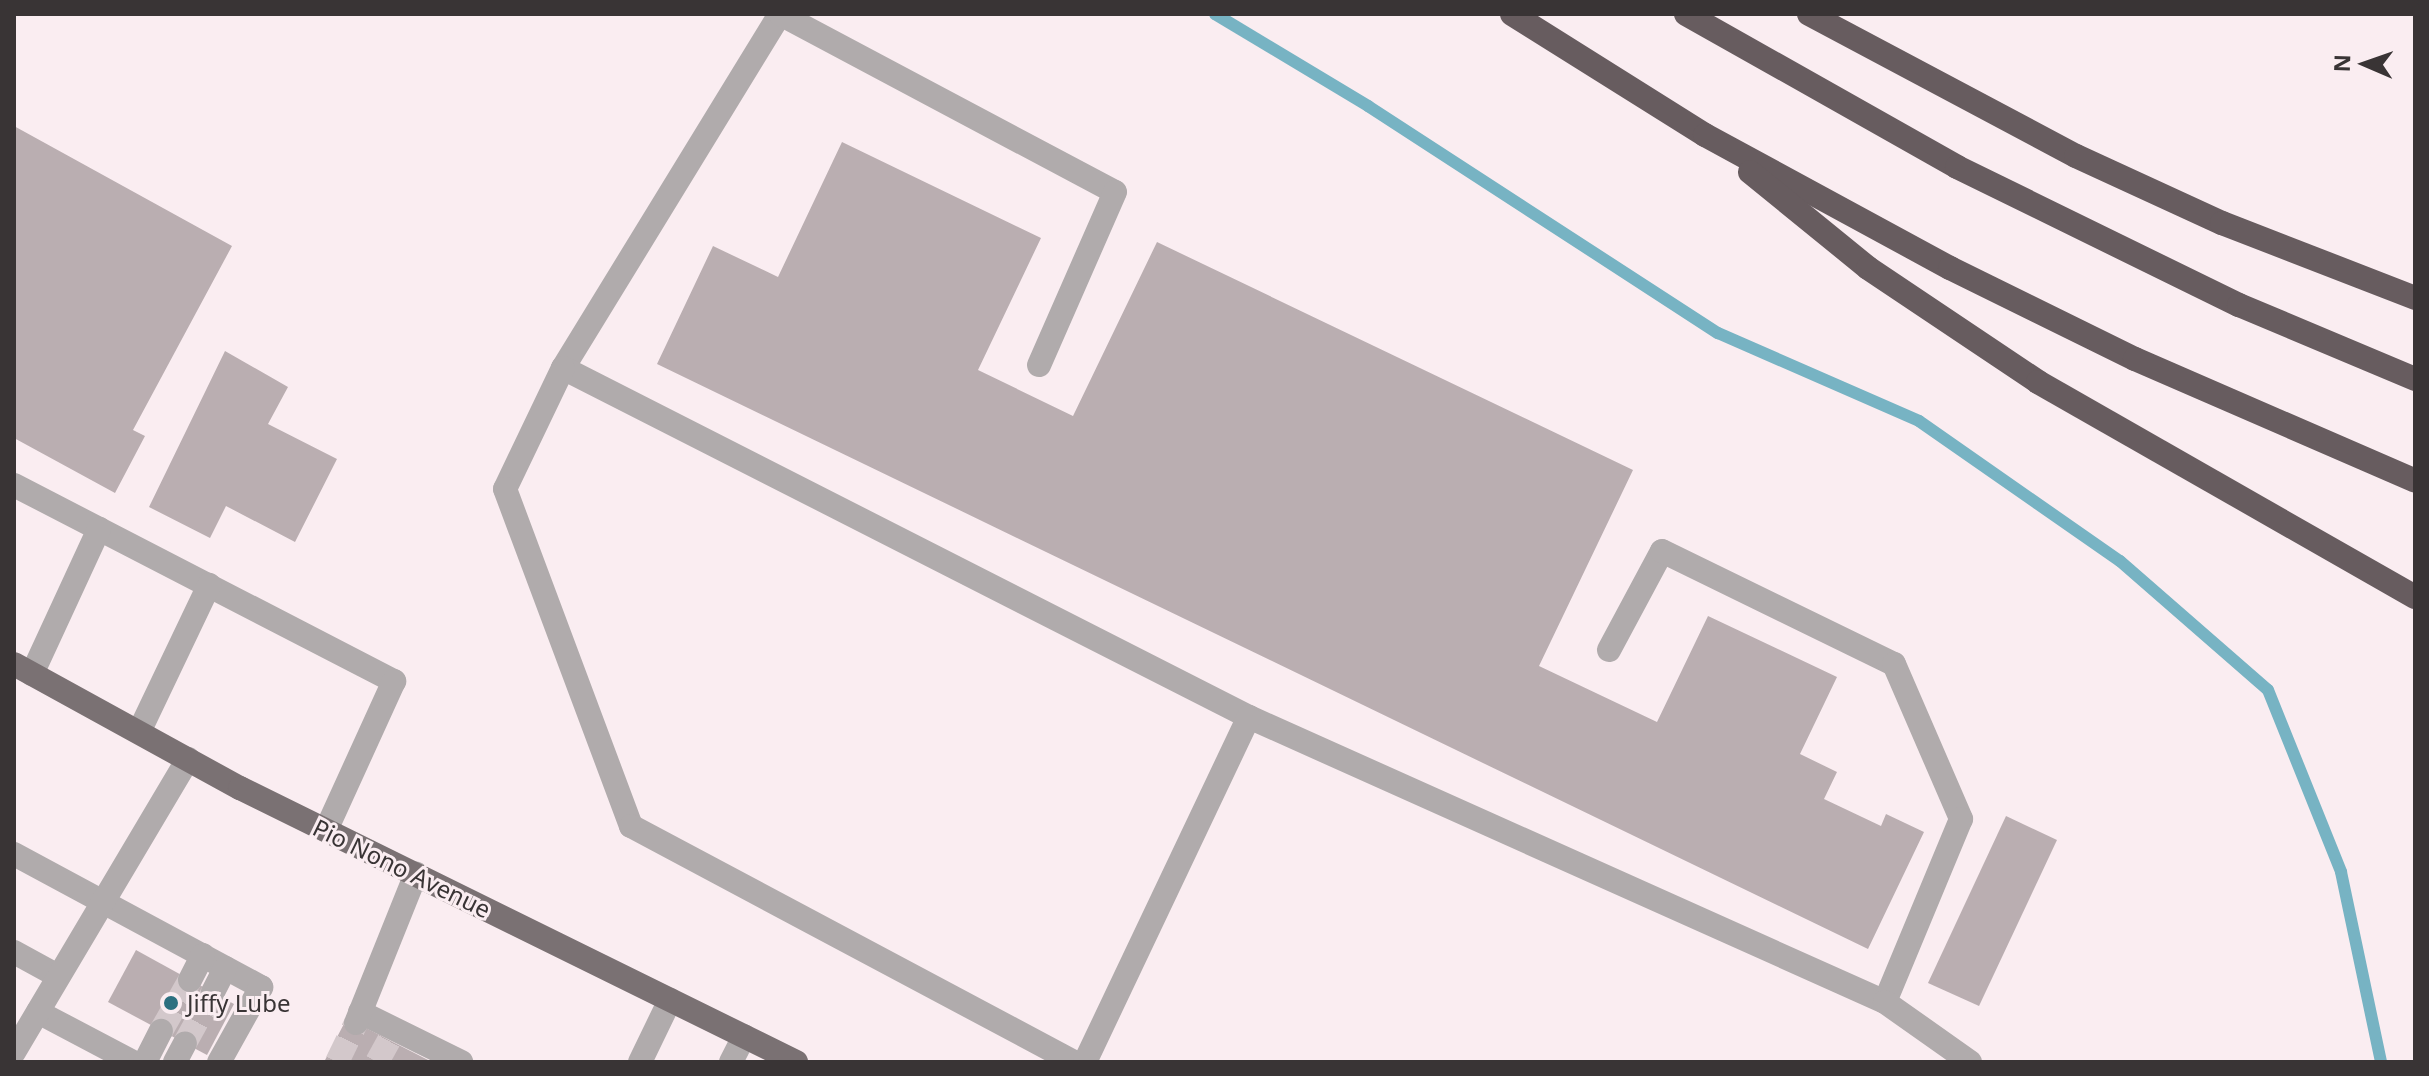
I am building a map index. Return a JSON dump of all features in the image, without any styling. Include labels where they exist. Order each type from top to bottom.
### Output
[{"type":"highway","points":[[1512,14],[1705,135],[1950,268],[2135,359],[2415,481]]},
{"type":"highway","points":[[1686,14],[1957,167],[2239,305],[2415,379]]},
{"type":"highway","points":[[1809,14],[2090,162],[2222,223],[2415,298]]},
{"type":"highway","points":[[1705,135],[1868,268],[2038,382],[2415,597]]},
{"type":"main road","name":"Pio Nono Avenue","points":[[23,669],[326,830],[796,1062]]},
{"type":"lane","points":[[1039,365],[1115,192],[780,14],[563,368],[505,489],[631,826],[1074,1062]]},
{"type":"lane","points":[[563,368],[1249,717],[1885,1002],[1970,1062]]},
{"type":"lane","points":[[14,485],[394,681],[326,830]]},
{"type":"lane","points":[[23,669],[99,529]]},
{"type":"lane","points":[[1609,650],[1662,551],[1894,664],[1961,819],[1885,1002]]},
{"type":"lane","points":[[139,732],[209,585]]},
{"type":"lane","points":[[1085,1062],[1249,717]]},
{"type":"lane","points":[[14,1052],[188,759]]},
{"type":"lane","points":[[14,854],[261,987],[219,1062]]},
{"type":"lane","points":[[416,874],[358,1017],[446,1059]]},
{"type":"lane","points":[[14,952],[58,976]]},
{"type":"lane","points":[[190,980],[203,955]]},
{"type":"lane","points":[[213,992],[225,968]]},
{"type":"lane","points":[[640,1062],[670,1000]]},
{"type":"lane","points":[[38,1012],[133,1062]]},
{"type":"lane","points":[[145,1062],[161,1031]]},
{"type":"lane","points":[[731,1062],[744,1036]]},
{"type":"building","points":[[14,126],[232,246],[133,430],[145,436],[115,493],[14,438]]},
{"type":"building","points":[[842,142],[1041,238],[978,370],[1073,416],[1157,242],[1633,470],[1539,666],[1657,722],[1708,616],[1837,677],[1800,754],[1837,772],[1824,799],[1881,826],[1886,814],[1924,832],[1868,949],[657,364],[713,246],[778,277]]},
{"type":"building","points":[[225,351],[288,387],[268,424],[337,459],[295,542],[226,506],[210,538],[149,507]]},
{"type":"building","points":[[2006,816],[2057,840],[1979,1006],[1928,983]]},
{"type":"building","name":"Jiffy Lube","points":[[136,950],[234,1004],[207,1055],[108,1002]]},
{"type":"building","points":[[347,1018],[389,1040],[432,1062],[324,1062]]},
{"type":"waterway","points":[[1215,14],[1368,106],[1718,333],[1919,421],[2120,561],[2268,690],[2341,872],[2381,1062]]},
{"type":"tunnel","points":[[161,1031],[190,980]]},
{"type":"tunnel","points":[[185,1043],[213,992]]},
{"type":"tunnel","points":[[337,1062],[356,1023]]},
{"type":"tunnel","points":[[377,1062],[389,1040]]},
{"type":"place","name":"Jiffy Lube","points":[[171,1003]]}]
